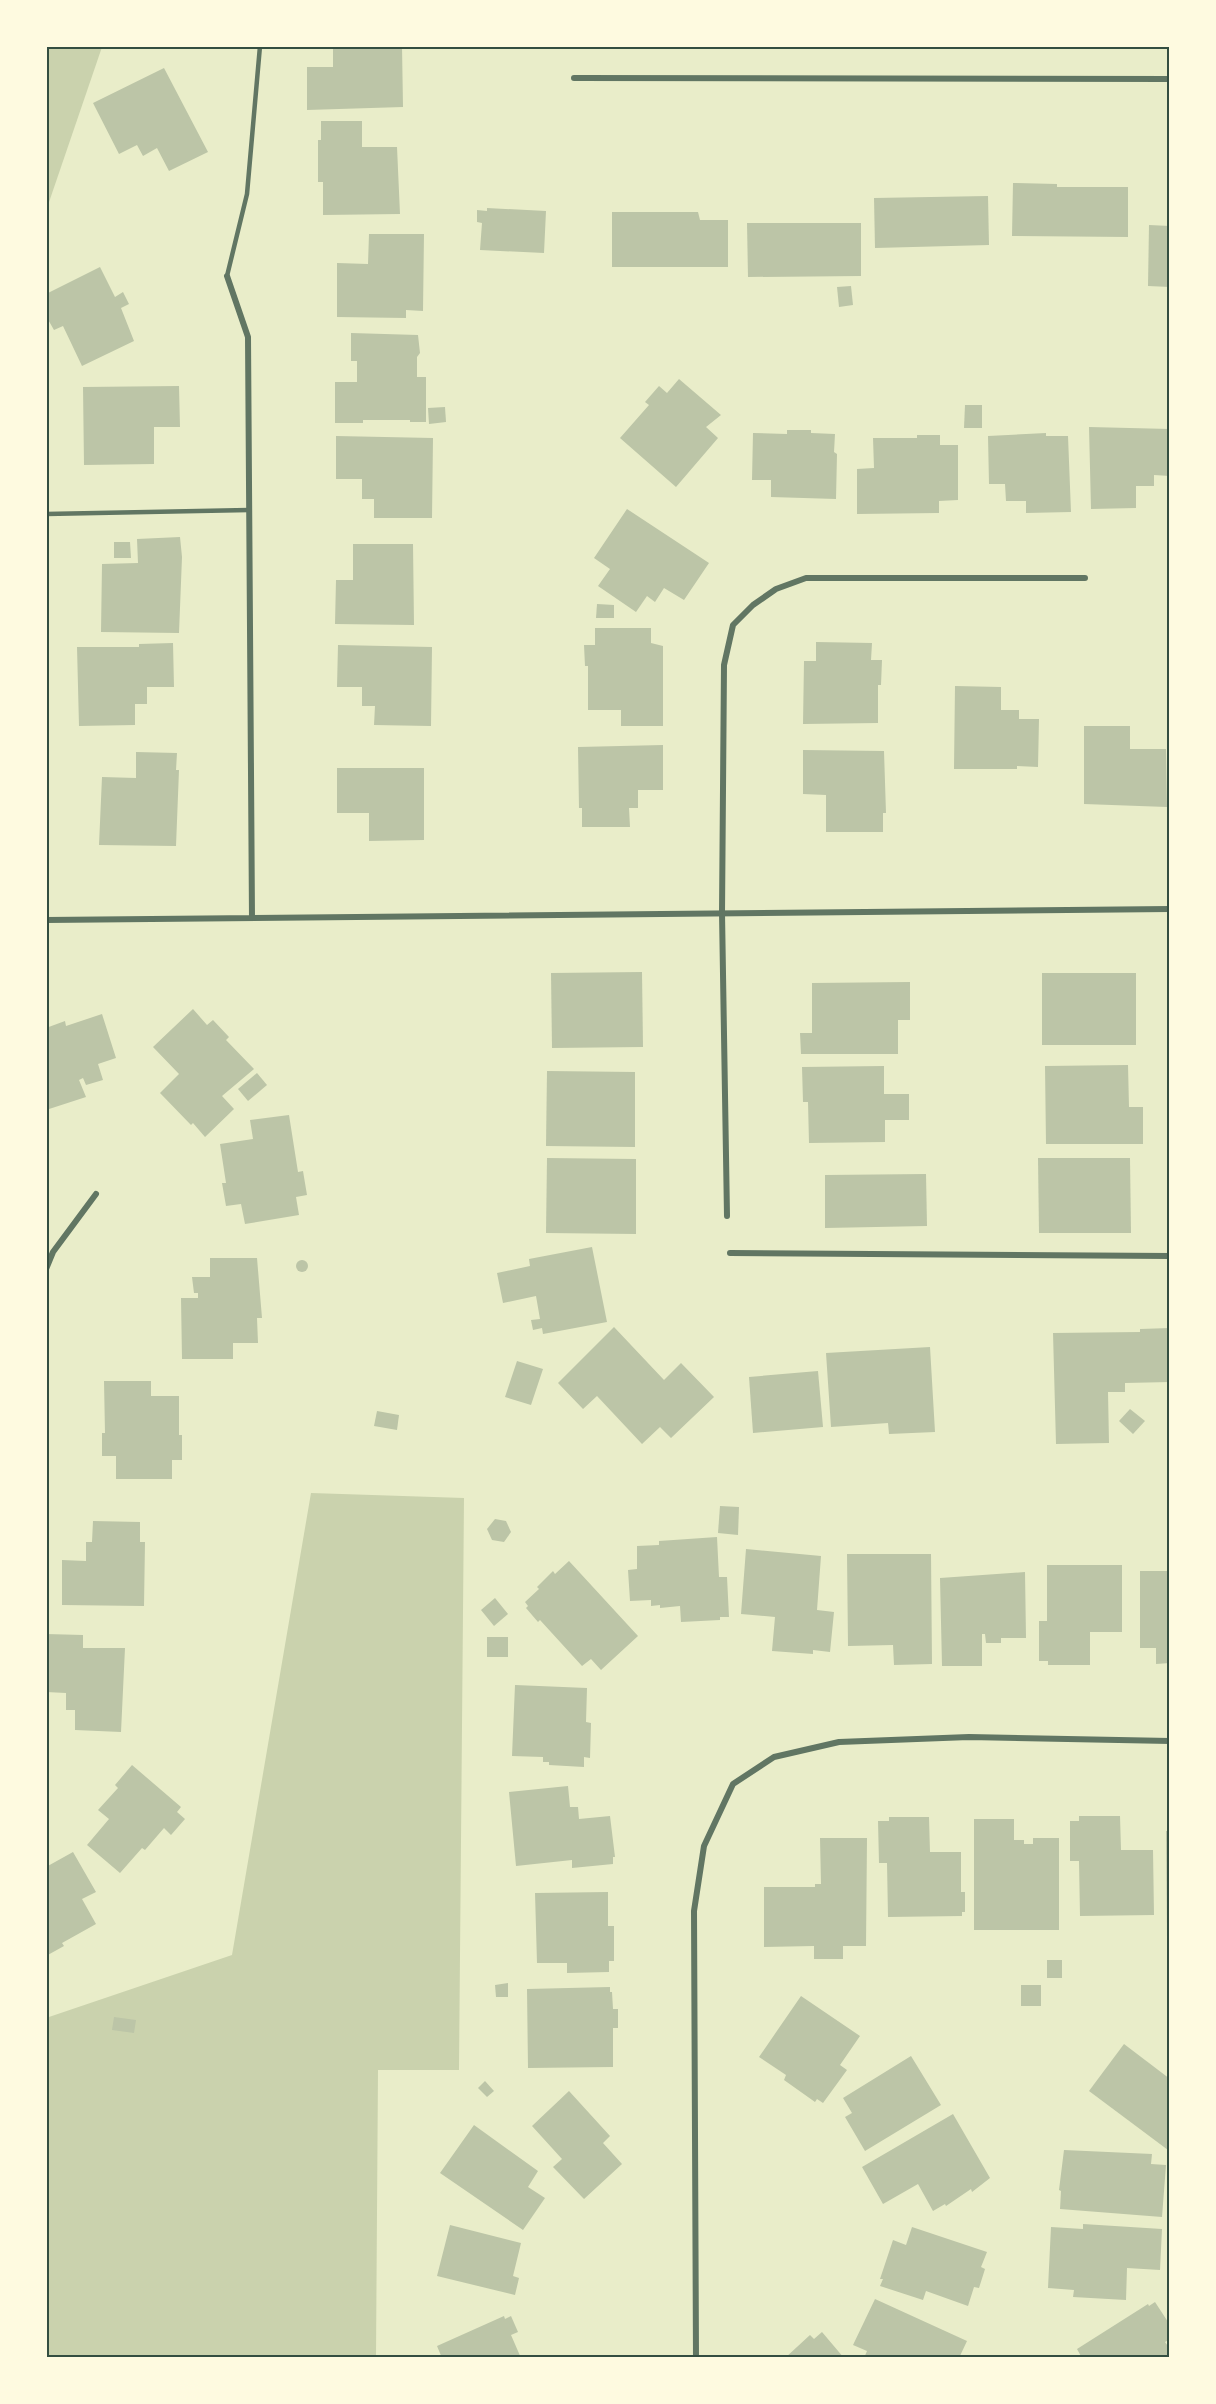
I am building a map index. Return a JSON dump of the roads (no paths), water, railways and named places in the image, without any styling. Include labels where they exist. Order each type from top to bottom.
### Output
[{"type":"street","points":[[574,78],[1170,79]]},
{"type":"street","points":[[227,276],[248,337],[252,918]]},
{"type":"street","points":[[727,1216],[722,913],[724,665],[733,625],[753,605],[776,589],[807,578],[1086,578]]},
{"type":"street","points":[[46,920],[1170,909]]},
{"type":"street","points":[[46,1269],[53,1252],[96,1194]]},
{"type":"street","points":[[730,1253],[1170,1256]]},
{"type":"street","points":[[696,2358],[694,1911],[704,1846],[733,1784],[774,1757],[839,1742],[969,1737],[1170,1741]]},
{"type":"lane","points":[[227,276],[247,194],[260,46]]},
{"type":"lane","points":[[46,514],[249,510]]}]
